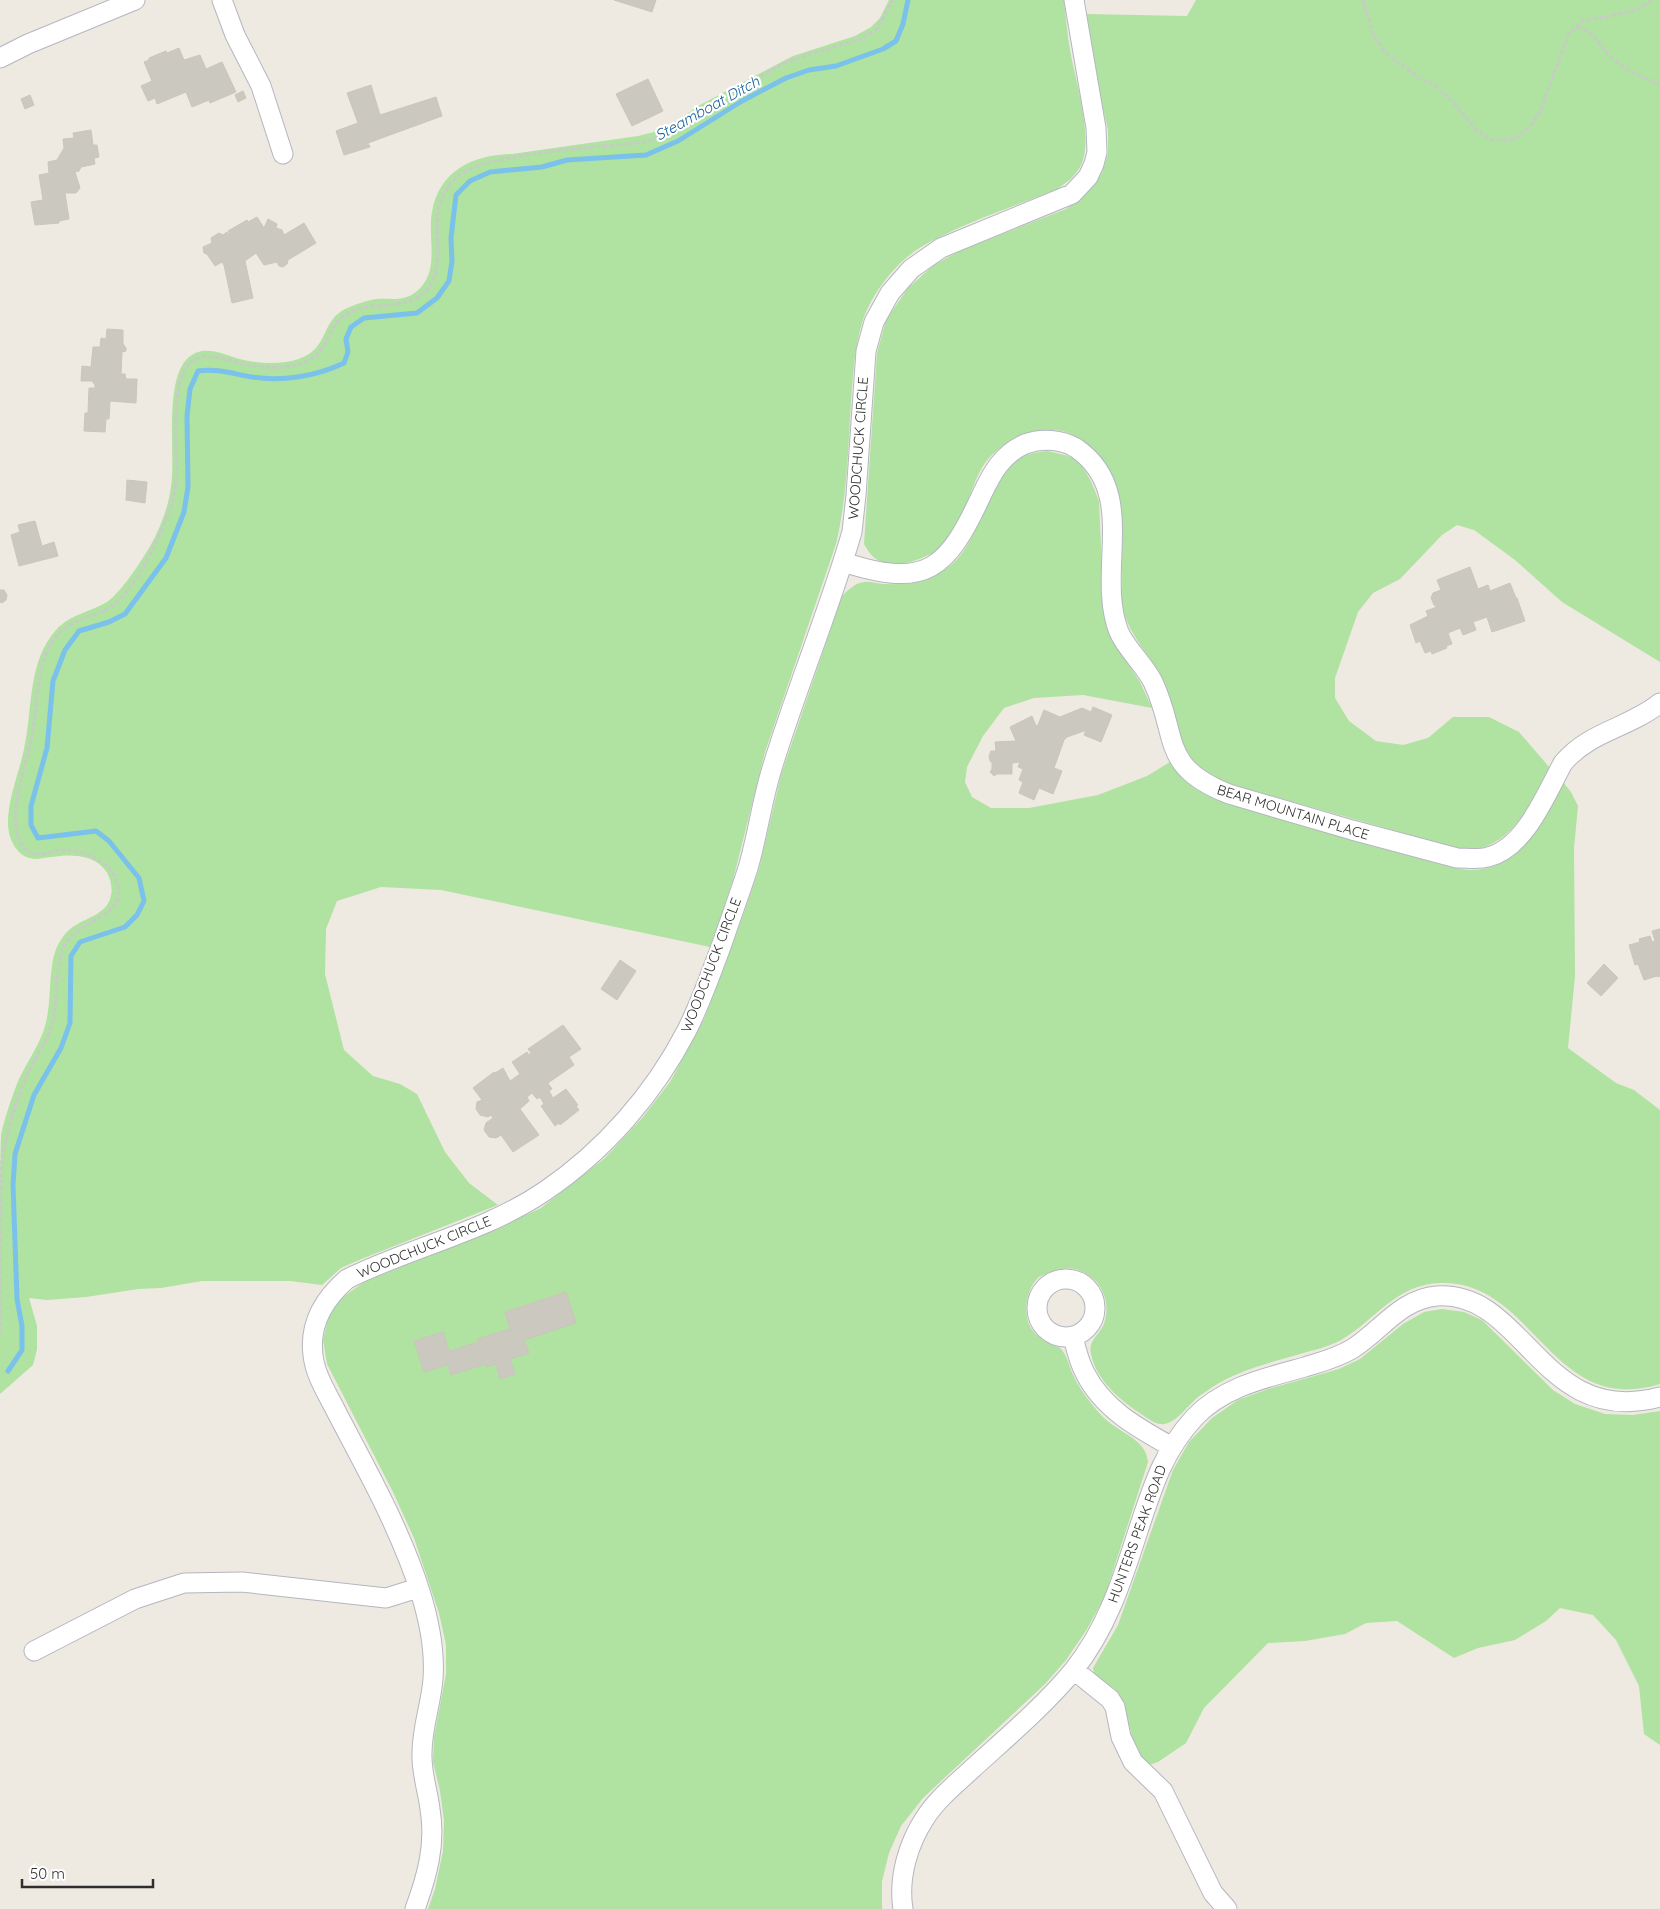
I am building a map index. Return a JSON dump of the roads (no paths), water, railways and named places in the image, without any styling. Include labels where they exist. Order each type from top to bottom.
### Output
[{"type":"street","points":[[0,58],[28,44],[135,0]]},
{"type":"street","points":[[222,0],[235,35],[261,86],[283,154]]},
{"type":"street","name":"WOODCHUCK CIRCLE","points":[[415,1909],[425,1881],[432,1842],[431,1810],[422,1767],[421,1748],[431,1696],[434,1664],[430,1629],[418,1588],[395,1527],[316,1367],[312,1340],[316,1321],[323,1305],[334,1291],[347,1280],[503,1214],[543,1193],[576,1168],[618,1128],[653,1086],[687,1030],[711,973],[748,868],[772,766],[852,532],[855,513],[866,351],[874,322],[890,293],[911,268],[941,248],[1072,194],[1088,177],[1094,164],[1097,152],[1097,134],[1074,0]]},
{"type":"street","name":"BEAR MOUNTAIN PLACE","points":[[842,562],[884,573],[903,575],[937,564],[959,540],[989,479],[998,464],[1009,453],[1026,444],[1043,440],[1071,445],[1092,462],[1106,485],[1112,514],[1112,594],[1117,626],[1122,637],[1152,681],[1175,752],[1187,769],[1206,784],[1229,794],[1352,830],[1458,858],[1474,859],[1489,857],[1502,851],[1514,842],[1524,831],[1570,755],[1591,739],[1645,713],[1660,703]]},
{"type":"street","name":"HUNTERS PEAK ROAD","points":[[903,1909],[901,1897],[904,1870],[912,1842],[926,1817],[938,1801],[1030,1716],[1074,1670],[1094,1641],[1108,1615],[1121,1583],[1155,1480],[1166,1454],[1196,1416],[1213,1401],[1232,1390],[1274,1375],[1340,1356],[1369,1337],[1395,1313],[1414,1301],[1436,1296],[1469,1300],[1486,1309],[1568,1384],[1583,1393],[1624,1403],[1643,1402],[1660,1397]]},
{"type":"street","points":[[1073,1337],[1084,1373],[1106,1405],[1172,1447]]},
{"type":"street","points":[[34,1651],[135,1599],[184,1583],[242,1582],[386,1598],[418,1588]]},
{"type":"street","points":[[1074,1670],[1110,1699],[1115,1707],[1122,1738],[1132,1762],[1163,1791],[1213,1893],[1227,1909]]},
{"type":"waterway","name":"Steamboat Ditch","points":[[8,1371],[22,1350],[22,1326],[17,1299],[13,1185],[15,1154],[34,1095],[61,1048],[70,1023],[71,956],[80,942],[125,927],[137,915],[144,901],[139,878],[109,841],[96,831],[38,838],[31,825],[31,806],[47,748],[53,681],[65,650],[79,631],[109,622],[125,614],[166,558],[184,512],[188,487],[187,416],[190,389],[198,371],[219,371],[275,379],[299,377],[334,368],[344,363],[348,352],[346,339],[351,327],[364,318],[417,313],[437,298],[449,281],[456,195],[470,181],[490,172],[542,167],[567,160],[646,155],[678,141],[742,101],[786,78],[809,70],[836,66],[883,49],[896,41],[903,24],[908,0]]}]
